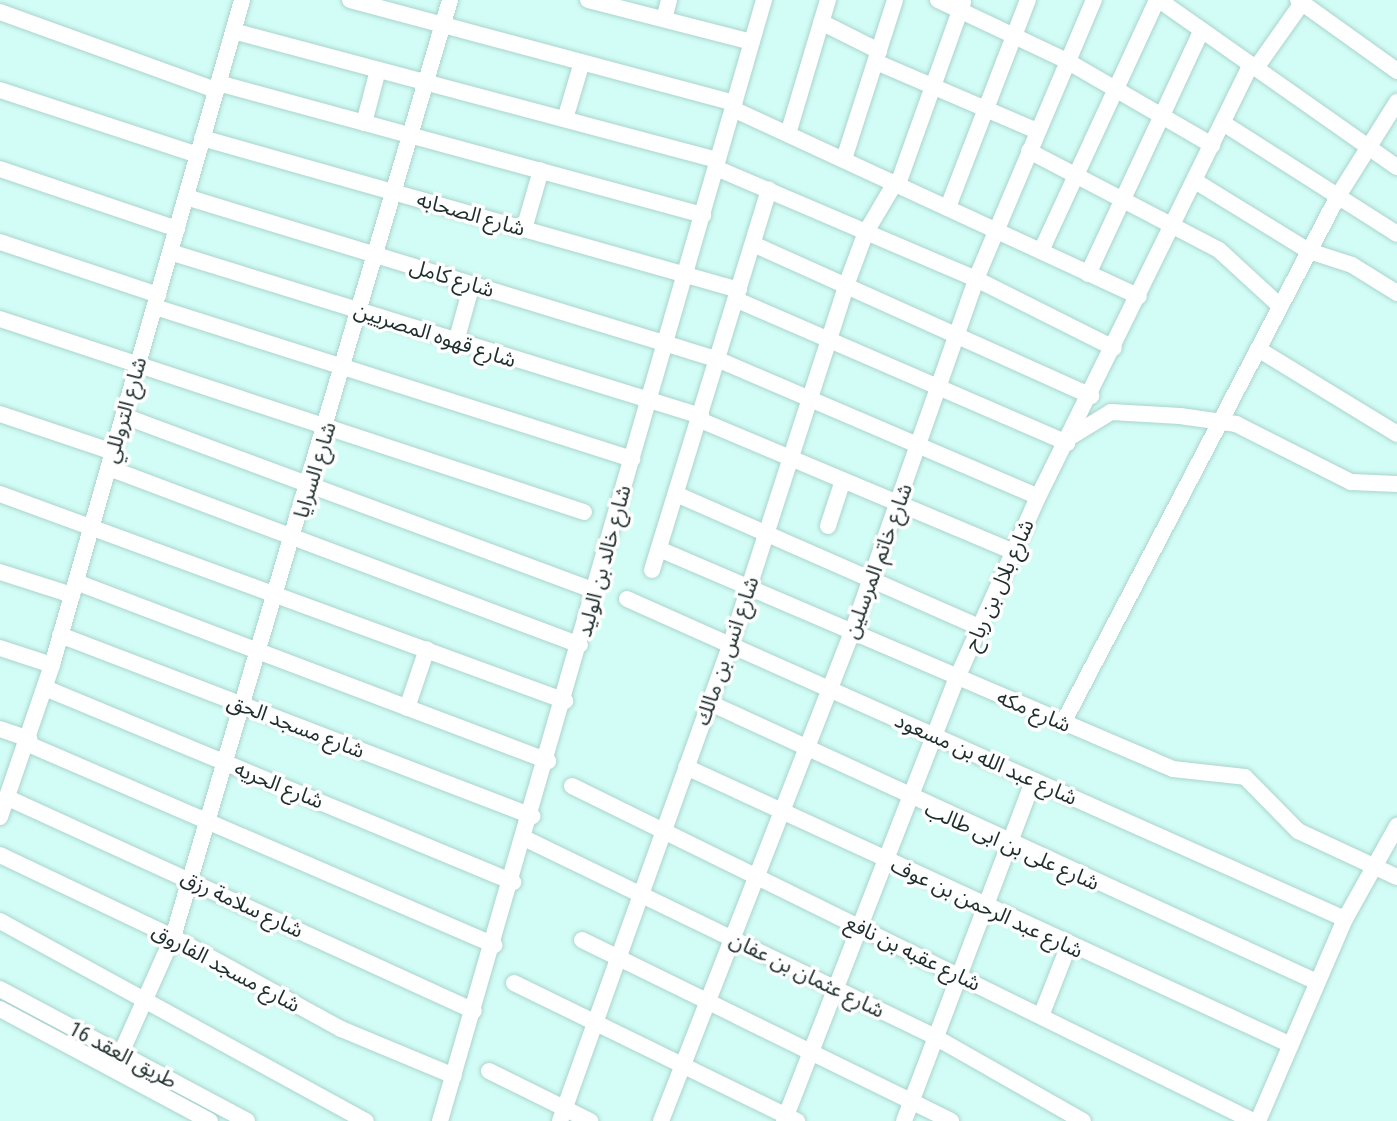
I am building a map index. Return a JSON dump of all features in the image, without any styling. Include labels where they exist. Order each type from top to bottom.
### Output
[{"type":"street","points":[[350,0],[734,106],[788,134],[1139,297]]},
{"type":"street","name":"شارع السرايا","points":[[121,1053],[148,1003],[173,937],[206,821],[363,311],[450,0]]},
{"type":"street","points":[[587,0],[752,42]]},
{"type":"street","points":[[664,19],[669,0]]},
{"type":"street","name":"شارع خالد بن الوليد","points":[[440,1121],[526,839],[648,400],[764,0]]},
{"type":"street","points":[[788,134],[828,0]]},
{"type":"street","points":[[844,159],[895,0]]},
{"type":"street","points":[[938,0],[962,5],[1116,87],[1212,145]]},
{"type":"street","points":[[947,207],[1028,0]]},
{"type":"street","name":"شارع خاتم المرسلين","points":[[661,1121],[872,579],[976,279],[1094,0]]},
{"type":"street","points":[[1041,251],[1158,0],[1397,167]]},
{"type":"street","name":"شارع التروللي","points":[[3,808],[29,742],[74,589],[233,31],[236,2]]},
{"type":"street","points":[[1300,2],[1397,71]]},
{"type":"street","name":"شارع بلال بن رباح","points":[[789,1119],[810,1050],[932,736],[1038,497],[1091,396],[1223,122],[1254,67],[1300,2]]},
{"type":"street","name":"شارع انس بن مالك","points":[[563,1115],[730,646],[847,283],[866,232],[896,184],[962,5]]},
{"type":"street","points":[[0,12],[217,86],[364,122],[703,215]]},
{"type":"street","points":[[821,22],[933,86],[1037,131]]},
{"type":"street","points":[[1088,274],[1202,30]]},
{"type":"street","points":[[233,31],[565,119],[717,164],[769,190],[976,279],[1114,348]]},
{"type":"street","points":[[565,119],[582,62]]},
{"type":"street","points":[[364,122],[378,70]]},
{"type":"street","points":[[0,90],[198,155]]},
{"type":"street","points":[[1063,723],[1338,196],[1397,102]]},
{"type":"street","points":[[1223,122],[1397,234]]},
{"type":"street","name":"شارع الصحابه","points":[[202,138],[685,274],[738,295],[829,340],[939,388],[1068,441]]},
{"type":"street","points":[[1029,151],[1174,224],[1219,250],[1280,306]]},
{"type":"street","points":[[0,169],[177,229]]},
{"type":"street","points":[[524,229],[541,170]]},
{"type":"street","points":[[1195,181],[1309,251],[1352,265],[1397,293]]},
{"type":"street","points":[[652,570],[719,360],[769,190]]},
{"type":"street","name":"شارع كامل","points":[[186,197],[719,360],[1038,497]]},
{"type":"street","points":[[0,242],[345,368],[632,458]]},
{"type":"street","points":[[753,244],[957,332],[1091,396]]},
{"type":"street","name":"شارع قهوه المصريين","points":[[170,253],[701,418],[1014,552]]},
{"type":"street","points":[[456,342],[472,284]]},
{"type":"street","points":[[0,319],[584,512]]},
{"type":"street","points":[[1258,349],[1397,434]]},
{"type":"street","points":[[1068,441],[1111,412],[1236,424],[1351,482],[1397,484]]},
{"type":"street","points":[[0,414],[113,452]]},
{"type":"street","points":[[124,416],[595,591]]},
{"type":"street","points":[[108,468],[580,645]]},
{"type":"street","points":[[828,526],[843,480]]},
{"type":"street","points":[[0,494],[92,524],[565,701]]},
{"type":"street","points":[[676,494],[981,628]]},
{"type":"street","name":"شارع مكه","points":[[659,549],[1173,769],[1245,777],[1298,831],[1397,877]]},
{"type":"street","points":[[0,572],[74,589],[259,652],[548,761]]},
{"type":"street","name":"شارع عبد الله بن مسعود","points":[[627,599],[1345,919]]},
{"type":"street","name":"شارع مسجد الحق","points":[[60,635],[532,816]]},
{"type":"street","points":[[0,648],[51,665]]},
{"type":"street","points":[[407,708],[427,649]]},
{"type":"street","name":"شارع الحريه","points":[[45,688],[513,882]]},
{"type":"street","name":"شارع على بن ابى طالب","points":[[710,703],[907,799],[1317,982]]},
{"type":"street","points":[[0,729],[494,945]]},
{"type":"street","name":"شارع عبد الرحمن بن عوف","points":[[686,767],[1068,947],[1289,1044]]},
{"type":"street","points":[[904,1121],[1033,781]]},
{"type":"street","name":"شارع عقبه بن نافع","points":[[572,786],[1255,1121]]},
{"type":"street","name":"شارع سلامة رزق","points":[[3,808],[190,880],[474,1011]]},
{"type":"street","points":[[1255,1121],[1345,919],[1372,865],[1397,826]]},
{"type":"street","name":"شارع عثمان بن عفان","points":[[526,839],[935,1037],[1083,1121]]},
{"type":"street","name":"شارع مسجد الفاروق","points":[[0,855],[173,937],[341,1029],[454,1076]]},
{"type":"street","points":[[0,921],[366,1121]]},
{"type":"street","points":[[582,940],[951,1121]]},
{"type":"street","points":[[1041,1016],[1068,947]]},
{"type":"street","points":[[514,983],[789,1119]]},
{"type":"street","name":"طريق العقد 16","points":[[0,989],[247,1121]]},
{"type":"street","name":"طريق العقد 16","points":[[0,1009],[210,1121]]},
{"type":"street","points":[[489,1071],[563,1115],[590,1121]]}]
